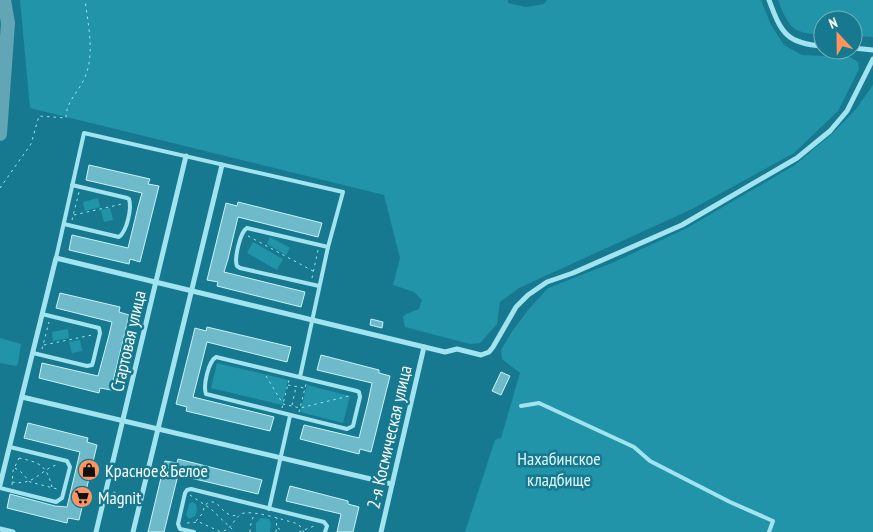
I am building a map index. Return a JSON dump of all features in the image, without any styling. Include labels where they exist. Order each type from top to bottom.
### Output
[{"type":"street","points":[[769,0],[784,32],[794,41],[813,45]]},
{"type":"street","points":[[0,487],[56,258],[424,348],[445,352],[457,349],[481,355],[493,347],[516,308],[528,295],[547,282],[682,225],[798,158],[830,130],[847,111],[873,59]]},
{"type":"street","name":"Стартовая улица","points":[[96,532],[186,156]]},
{"type":"street","points":[[133,532],[222,165]]},
{"type":"street","name":"2-я Космическая улица","points":[[381,532],[424,348]]},
{"type":"street","points":[[22,397],[392,484]]},
{"type":"street","points":[[0,529],[13,532]]},
{"type":"lane","points":[[56,258],[84,133],[343,192],[328,247],[300,377]]},
{"type":"lane","points":[[64,224],[120,237],[124,233],[130,202],[127,198],[72,185]]},
{"type":"lane","points":[[319,286],[237,266],[236,260],[242,233],[244,229],[250,228],[328,247]]},
{"type":"lane","points":[[33,353],[89,366],[94,362],[100,333],[99,328],[42,314]]},
{"type":"lane","points":[[220,357],[291,375],[360,393],[353,426],[349,429],[290,416],[209,396],[205,392],[213,359],[220,357]]},
{"type":"lane","points":[[521,406],[539,404],[634,447],[650,461],[730,502],[773,521],[769,532]]},
{"type":"lane","points":[[269,509],[290,416]]},
{"type":"lane","points":[[0,487],[56,502],[62,498],[70,467],[66,461],[10,447]]},
{"type":"lane","points":[[194,532],[179,527],[178,524],[185,493],[191,489],[326,524],[325,532]]},
{"type":"path","points":[[0,188],[31,144],[39,116],[66,118],[66,108],[86,76],[91,43],[85,0]]},
{"type":"path","points":[[71,226],[81,187]]},
{"type":"path","points":[[74,215],[130,202]]},
{"type":"path","points":[[242,233],[313,271]]},
{"type":"path","points":[[310,284],[320,245]]},
{"type":"path","points":[[41,355],[50,316]]},
{"type":"path","points":[[44,345],[100,333]]},
{"type":"path","points":[[261,368],[283,404],[300,408],[360,393]]},
{"type":"path","points":[[281,413],[291,375]]},
{"type":"path","points":[[297,417],[307,379]]},
{"type":"path","points":[[288,385],[304,389]]},
{"type":"path","points":[[292,406],[296,386]]},
{"type":"path","points":[[11,491],[15,468],[19,458],[18,449]]},
{"type":"path","points":[[19,458],[39,463],[46,470],[52,488]]},
{"type":"path","points":[[30,482],[46,470],[60,464],[70,467]]},
{"type":"path","points":[[15,468],[30,482]]},
{"type":"path","points":[[12,482],[30,482],[64,491]]},
{"type":"path","points":[[106,490],[141,498]]},
{"type":"path","points":[[187,490],[194,499],[217,514],[235,532]]},
{"type":"path","points":[[196,522],[202,514],[205,505],[212,501],[216,502],[226,514],[231,516],[246,512],[254,513],[295,523],[304,531]]},
{"type":"path","points":[[276,532],[277,518],[280,512]]},
{"type":"path","points":[[250,532],[254,513]]},
{"type":"path","points":[[179,527],[196,522],[205,524],[220,532],[230,528],[240,515]]},
{"type":"path","points":[[299,532],[326,524]]},
{"type":"path","points":[[277,528],[283,532]]},
{"type":"green space","points":[[20,0],[508,0],[508,3],[526,7],[544,4],[547,0],[761,0],[771,25],[784,45],[802,55],[813,55],[813,60],[855,60],[858,62],[859,69],[838,111],[794,153],[692,209],[519,288],[500,302],[497,324],[480,343],[470,344],[405,327],[403,317],[419,309],[422,300],[414,292],[393,285],[400,258],[384,195],[30,108]]},
{"type":"green space","points":[[778,0],[873,0],[873,37],[863,36],[863,10],[813,10],[813,34],[804,33],[793,27],[785,17]]},
{"type":"green space","name":"Нахабинское кладбище","points":[[873,85],[873,532],[465,532],[495,440],[501,438],[520,373],[502,359],[501,350],[528,310],[548,288],[612,263],[687,228],[795,165],[834,132],[856,109]]},
{"type":"green space","points":[[98,198],[100,207],[85,211],[83,202]]},
{"type":"green space","points":[[110,208],[113,220],[104,222],[101,210]]},
{"type":"green space","points":[[270,237],[290,248],[286,255],[267,244]]},
{"type":"green space","points":[[253,242],[283,259],[277,270],[247,253]]},
{"type":"green space","points":[[68,329],[69,338],[53,341],[52,332]]},
{"type":"green space","points":[[0,338],[21,344],[18,364],[16,366],[0,363]]},
{"type":"green space","points":[[80,340],[82,351],[72,353],[69,342]]},
{"type":"green space","points":[[217,363],[288,380],[282,405],[211,388]]},
{"type":"green space","points":[[307,385],[350,396],[343,423],[300,412]]},
{"type":"green space","points":[[192,502],[196,504],[197,510],[195,516],[189,519],[186,515],[189,504]]},
{"type":"green space","points":[[261,518],[269,519],[271,523],[270,532],[256,532],[256,523]]},
{"type":"building","points":[[89,165],[150,179],[148,184],[159,186],[140,262],[130,259],[129,264],[69,250],[72,235],[128,248],[142,193],[86,180]]},
{"type":"building","points":[[238,202],[322,223],[318,237],[238,217],[224,272],[305,292],[301,307],[217,286],[218,282],[207,280],[226,203],[237,206]]},
{"type":"building","points":[[60,293],[120,307],[119,312],[129,315],[111,390],[100,388],[99,393],[39,378],[42,363],[98,376],[109,335],[112,322],[56,308]]},
{"type":"building","points":[[371,319],[383,322],[382,328],[370,325]]},
{"type":"building","points":[[207,327],[291,347],[287,362],[207,342],[193,397],[274,417],[270,431],[186,411],[187,407],[176,404],[195,328],[206,331]]},
{"type":"building","points":[[321,355],[379,370],[379,373],[390,376],[371,452],[360,449],[359,454],[300,439],[304,425],[359,438],[368,402],[372,383],[317,370]]},
{"type":"building","points":[[501,372],[510,376],[501,395],[492,391]]},
{"type":"building","points":[[28,423],[88,438],[87,442],[97,445],[79,520],[68,518],[67,523],[7,508],[10,494],[55,506],[67,507],[80,452],[24,438]]},
{"type":"building","points":[[178,459],[262,480],[258,494],[178,475],[164,532],[148,532],[165,461],[177,463]]},
{"type":"building","points":[[290,486],[348,501],[348,504],[359,507],[353,532],[337,532],[341,514],[286,501]]},
{"type":"waterway","points":[[0,134],[8,23],[4,0]]},
{"type":"place","name":"Красное&Белое","points":[[89,470]]},
{"type":"place","name":"Magnit","points":[[82,497]]}]
